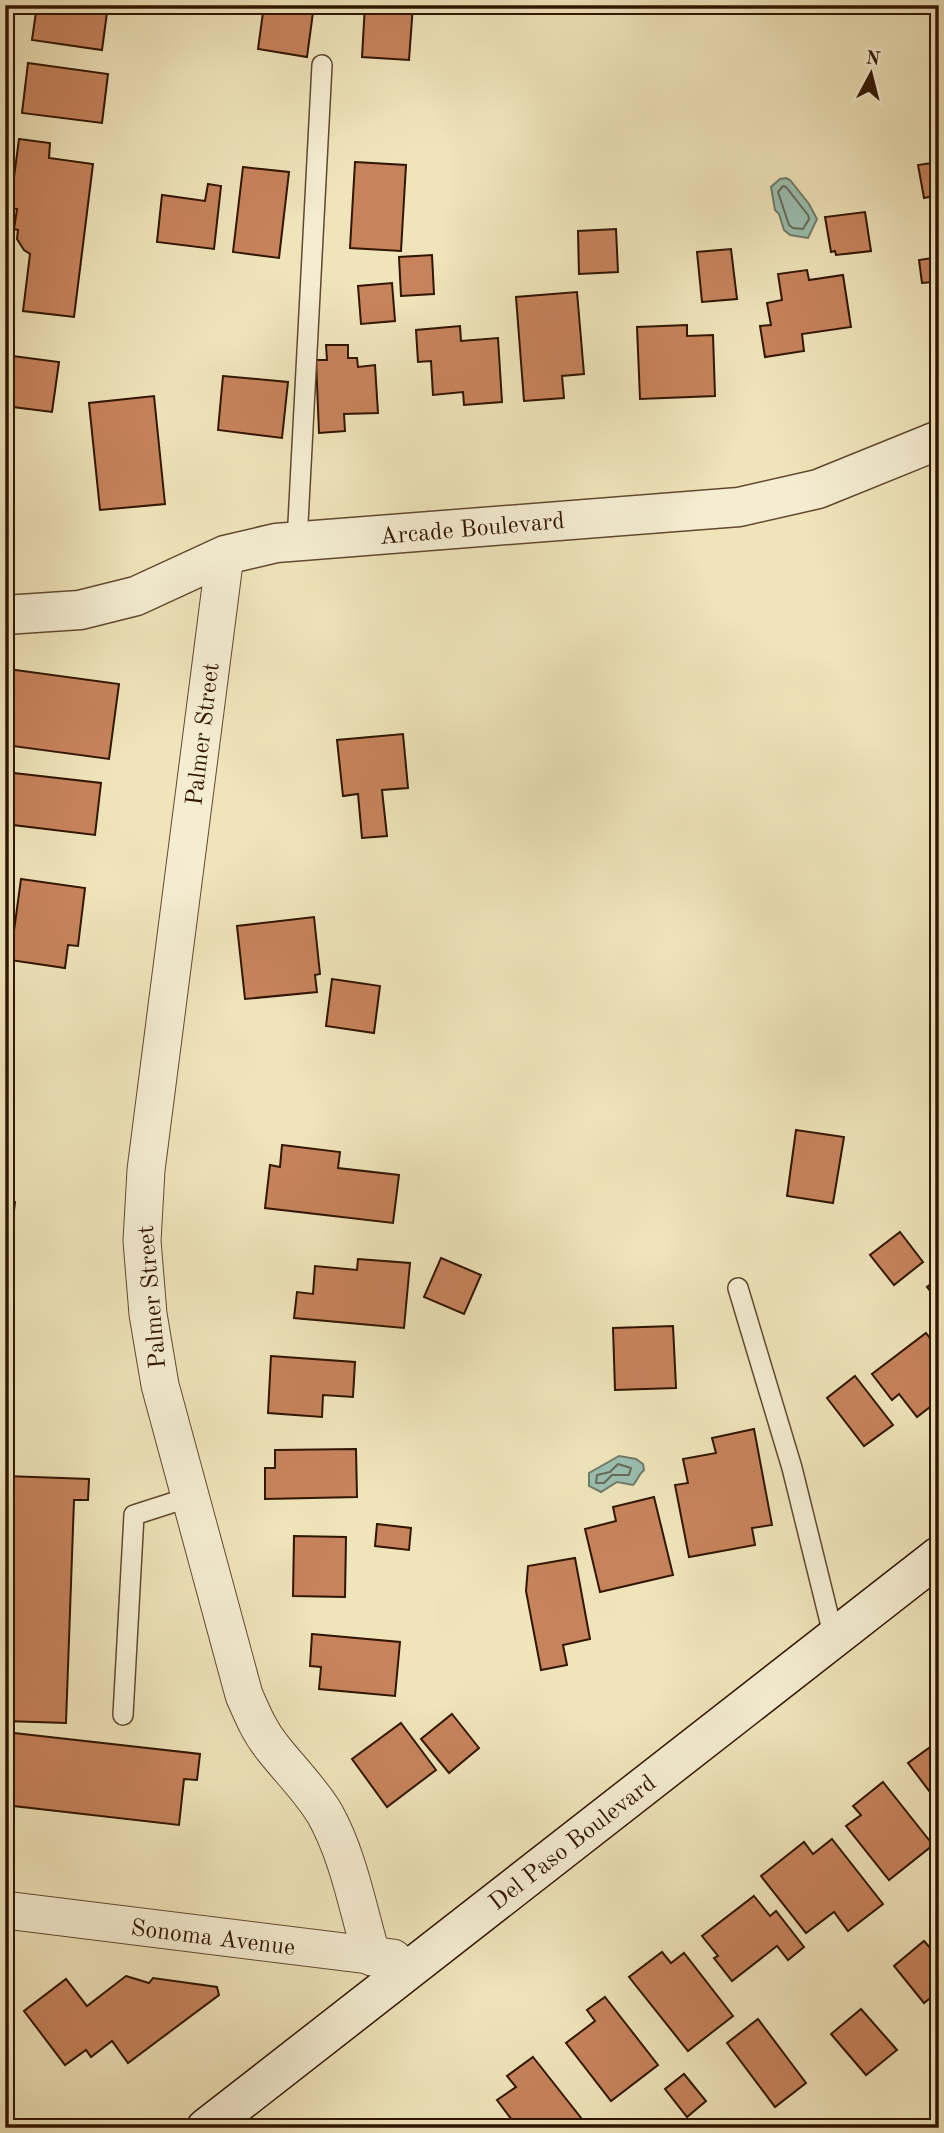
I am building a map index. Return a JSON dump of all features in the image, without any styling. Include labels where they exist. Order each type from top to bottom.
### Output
[{"type":"street","name":"Arcade Boulevard","points":[[5,615],[80,610],[136,596],[225,555],[276,543],[739,506],[818,489],[939,440]]},
{"type":"street","name":"Palmer Street","points":[[225,555],[146,1170],[142,1241],[148,1314],[160,1385],[244,1695],[255,1721],[270,1745],[307,1788],[338,1840],[372,1956]]},
{"type":"street","name":"Del Paso Boulevard","points":[[206,2128],[939,1556]]},
{"type":"street","name":"Sonoma Avenue","points":[[5,1910],[421,1961]]},
{"type":"lane","points":[[297,542],[322,65]]},
{"type":"lane","points":[[738,1288],[792,1468],[834,1638]]},
{"type":"lane","points":[[123,1715],[134,1515],[190,1497]]},
{"type":"water","points":[[786,178],[809,204],[817,219],[808,238],[790,235],[784,230],[775,210],[771,187],[780,179]]},
{"type":"water","points":[[619,1456],[636,1459],[643,1464],[644,1470],[633,1485],[617,1482],[601,1492],[589,1486],[589,1473]]},
{"type":"building","points":[[37,5],[108,5],[102,50],[32,40]]},
{"type":"building","points":[[264,5],[314,5],[307,57],[258,49]]},
{"type":"building","points":[[365,5],[413,5],[409,60],[362,57]]},
{"type":"building","points":[[28,63],[108,74],[102,123],[22,113]]},
{"type":"building","points":[[19,139],[50,143],[49,158],[93,164],[74,317],[23,311],[30,254],[24,250],[17,239],[18,230],[14,229],[17,209],[10,208]]},
{"type":"building","points":[[355,162],[406,165],[401,251],[350,248]]},
{"type":"building","points":[[939,162],[939,195],[924,198],[918,165]]},
{"type":"building","points":[[243,167],[289,172],[279,258],[233,252]]},
{"type":"building","points":[[208,184],[221,186],[214,249],[157,242],[162,195],[205,201]]},
{"type":"building","points":[[865,212],[871,251],[836,255],[835,251],[831,252],[825,217]]},
{"type":"building","points":[[616,229],[618,272],[579,274],[578,231]]},
{"type":"building","points":[[731,249],[737,299],[702,302],[697,252]]},
{"type":"building","points":[[432,255],[434,294],[401,296],[399,257]]},
{"type":"building","points":[[939,257],[938,309],[933,282],[922,283],[919,260]]},
{"type":"building","points":[[807,270],[809,280],[843,275],[851,327],[802,334],[804,351],[765,357],[760,326],[771,325],[767,303],[782,300],[778,274]]},
{"type":"building","points":[[392,283],[395,321],[361,324],[358,286]]},
{"type":"building","points":[[577,292],[584,374],[562,376],[564,398],[524,401],[516,297]]},
{"type":"building","points":[[687,325],[687,336],[713,335],[715,396],[640,399],[637,327]]},
{"type":"building","points":[[460,326],[461,341],[498,338],[502,402],[464,405],[463,392],[433,395],[431,361],[418,362],[416,330]]},
{"type":"building","points":[[326,345],[348,345],[348,358],[357,358],[358,367],[375,365],[378,413],[344,414],[345,431],[319,433],[316,360],[327,360]]},
{"type":"building","points":[[5,355],[59,362],[52,412],[5,406]]},
{"type":"building","points":[[223,376],[288,382],[282,438],[218,430]]},
{"type":"building","points":[[154,396],[165,504],[100,510],[89,403]]},
{"type":"building","points":[[8,669],[119,684],[109,759],[5,745]]},
{"type":"building","points":[[403,734],[408,788],[382,790],[387,836],[362,838],[358,794],[343,796],[337,740]]},
{"type":"building","points":[[5,772],[101,783],[95,835],[5,824]]},
{"type":"building","points":[[21,879],[85,888],[78,946],[68,945],[65,968],[10,960]]},
{"type":"building","points":[[314,917],[320,974],[315,975],[317,992],[245,999],[237,926]]},
{"type":"building","points":[[332,979],[380,986],[374,1033],[326,1026]]},
{"type":"building","points":[[796,1130],[844,1137],[833,1203],[787,1196]]},
{"type":"building","points":[[282,1145],[340,1152],[338,1168],[399,1175],[393,1223],[265,1208],[270,1165],[280,1167]]},
{"type":"building","points":[[5,1200],[15,1202],[8,1262],[5,1261]]},
{"type":"building","points":[[900,1232],[923,1262],[894,1285],[870,1255]]},
{"type":"building","points":[[441,1258],[481,1275],[464,1314],[424,1297]]},
{"type":"building","points":[[358,1259],[410,1263],[404,1328],[294,1318],[297,1292],[313,1294],[315,1266],[357,1270]]},
{"type":"building","points":[[939,1278],[939,1314],[932,1306],[938,1301],[927,1287]]},
{"type":"building","points":[[673,1326],[676,1388],[615,1390],[613,1328]]},
{"type":"building","points":[[926,1333],[939,1350],[939,1400],[917,1417],[899,1394],[892,1400],[872,1374]]},
{"type":"building","points":[[271,1356],[355,1362],[353,1397],[323,1395],[322,1417],[268,1413]]},
{"type":"building","points":[[855,1376],[893,1425],[864,1446],[827,1398]]},
{"type":"building","points":[[754,1429],[772,1525],[752,1528],[755,1545],[689,1557],[675,1485],[688,1483],[683,1459],[716,1453],[712,1438]]},
{"type":"building","points":[[356,1449],[357,1497],[265,1499],[265,1468],[275,1468],[275,1450]]},
{"type":"building","points":[[5,1476],[89,1479],[88,1500],[74,1500],[66,1723],[5,1721]]},
{"type":"building","points":[[654,1497],[673,1575],[600,1592],[585,1529],[616,1521],[613,1507]]},
{"type":"building","points":[[377,1524],[411,1528],[409,1550],[375,1546]]},
{"type":"building","points":[[294,1536],[346,1537],[345,1597],[293,1596]]},
{"type":"building","points":[[575,1558],[590,1639],[563,1645],[567,1665],[541,1670],[526,1591],[528,1566]]},
{"type":"building","points":[[312,1634],[400,1642],[395,1696],[319,1689],[321,1667],[310,1666]]},
{"type":"building","points":[[452,1714],[479,1748],[449,1773],[421,1739]]},
{"type":"building","points":[[401,1723],[436,1770],[387,1807],[352,1759]]},
{"type":"building","points":[[5,1732],[200,1754],[197,1780],[184,1779],[179,1825],[5,1805]]},
{"type":"building","points":[[936,1743],[939,1747],[939,1804],[908,1763]]},
{"type":"building","points":[[883,1782],[933,1845],[889,1880],[846,1826],[861,1815],[853,1806]]},
{"type":"building","points":[[832,1839],[883,1904],[848,1931],[834,1912],[806,1933],[761,1876],[804,1842],[813,1854]]},
{"type":"building","points":[[754,1896],[770,1916],[776,1911],[804,1947],[788,1960],[777,1946],[732,1981],[714,1958],[718,1956],[702,1936]]},
{"type":"building","points":[[924,1941],[939,1958],[939,1991],[924,2003],[894,1966]]},
{"type":"building","points":[[662,1952],[671,1963],[684,1953],[733,2016],[688,2051],[629,1977]]},
{"type":"building","points":[[126,1976],[149,1983],[153,1978],[217,1987],[219,1995],[128,2063],[112,2041],[91,2057],[86,2050],[65,2065],[24,2011],[66,1979],[87,2006]]},
{"type":"building","points":[[605,1997],[658,2065],[611,2101],[566,2043],[595,2021],[587,2010]]},
{"type":"building","points":[[861,2009],[897,2050],[866,2075],[831,2034]]},
{"type":"building","points":[[758,2019],[806,2083],[775,2107],[727,2043]]},
{"type":"building","points":[[533,2057],[589,2128],[518,2128],[497,2100],[516,2087],[507,2076]]},
{"type":"building","points":[[684,2074],[706,2101],[687,2117],[665,2089]]}]
